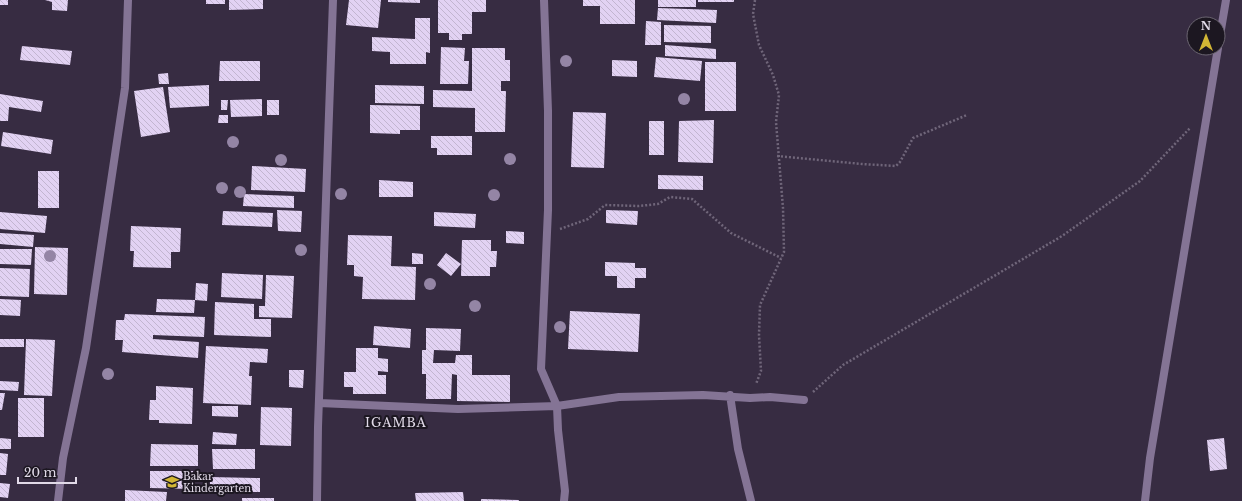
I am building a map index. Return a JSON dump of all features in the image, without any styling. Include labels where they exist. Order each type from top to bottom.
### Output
[{"type":"street","points":[[58,501],[63,458],[86,348],[125,88],[128,0]]},
{"type":"street","points":[[317,501],[318,403],[333,0]]},
{"type":"street","points":[[544,0],[548,111],[547,232],[541,369],[557,406],[558,430],[565,491],[564,501]]},
{"type":"street","points":[[1223,16],[1226,0]]},
{"type":"street","points":[[1145,501],[1150,458],[1217,56]]},
{"type":"street","points":[[318,403],[458,409],[557,406],[619,397],[730,395],[750,398],[770,397],[804,400]]},
{"type":"street","points":[[730,395],[738,449],[751,501]]},
{"type":"path","points":[[750,398],[761,371],[758,335],[760,306],[784,252],[783,208],[776,122],[779,95],[773,74],[758,45],[753,14],[755,0]]},
{"type":"path","points":[[778,156],[896,166],[900,162],[913,138],[967,115]]},
{"type":"path","points":[[804,400],[843,365],[1062,236],[1088,218],[1140,181],[1184,137],[1193,124]]},
{"type":"path","points":[[547,232],[588,219],[605,205],[639,206],[658,204],[670,198],[692,199],[731,234],[781,258]]},
{"type":"building","points":[[0,0],[8,0],[8,5],[0,5]]},
{"type":"building","points":[[45,0],[68,0],[67,11],[52,10],[52,2]]},
{"type":"building","points":[[206,0],[225,0],[225,4],[206,4]]},
{"type":"building","points":[[229,0],[263,0],[263,9],[229,10]]},
{"type":"building","points":[[349,0],[381,0],[378,28],[346,25]]},
{"type":"building","points":[[388,0],[420,0],[420,3],[388,2]]},
{"type":"building","points":[[438,0],[486,0],[486,12],[472,12],[472,34],[462,34],[462,40],[449,40],[449,33],[438,33]]},
{"type":"building","points":[[583,0],[635,0],[635,24],[600,24],[600,6],[583,6]]},
{"type":"building","points":[[658,0],[696,0],[696,7],[658,7]]},
{"type":"building","points":[[698,0],[734,0],[734,2],[698,2]]},
{"type":"building","points":[[658,8],[717,10],[716,23],[657,20]]},
{"type":"building","points":[[415,18],[430,18],[430,53],[426,52],[426,64],[390,64],[390,52],[372,51],[372,37],[415,39]]},
{"type":"building","points":[[646,21],[661,22],[661,45],[645,45]]},
{"type":"building","points":[[664,25],[711,26],[711,43],[664,42]]},
{"type":"building","points":[[665,45],[716,49],[716,59],[665,56]]},
{"type":"building","points":[[22,46],[72,51],[70,65],[20,60]]},
{"type":"building","points":[[441,47],[465,48],[464,61],[469,61],[468,84],[440,84]]},
{"type":"building","points":[[472,48],[505,48],[505,60],[510,60],[510,81],[501,81],[501,91],[506,91],[505,132],[475,132],[475,108],[433,107],[433,90],[472,91]]},
{"type":"building","points":[[656,57],[702,61],[700,81],[654,77]]},
{"type":"building","points":[[612,60],[637,61],[637,77],[612,76]]},
{"type":"building","points":[[220,61],[260,61],[260,81],[219,81]]},
{"type":"building","points":[[705,62],[736,62],[736,111],[705,111]]},
{"type":"building","points":[[168,73],[169,84],[159,84],[158,74]]},
{"type":"building","points":[[209,85],[209,106],[170,108],[168,87]]},
{"type":"building","points":[[375,85],[424,86],[424,104],[375,103]]},
{"type":"building","points":[[163,87],[170,132],[141,137],[134,91]]},
{"type":"building","points":[[0,94],[43,101],[41,112],[9,107],[8,121],[0,121]]},
{"type":"building","points":[[262,99],[262,116],[231,117],[230,100]]},
{"type":"building","points":[[221,100],[228,100],[227,110],[221,110]]},
{"type":"building","points":[[267,100],[279,100],[279,115],[267,115]]},
{"type":"building","points":[[370,105],[420,106],[420,130],[400,130],[400,134],[370,133]]},
{"type":"building","points":[[573,112],[606,113],[604,168],[571,167]]},
{"type":"building","points":[[219,115],[228,115],[228,123],[218,123]]},
{"type":"building","points":[[714,120],[713,163],[678,162],[679,121]]},
{"type":"building","points":[[649,121],[664,121],[664,155],[649,155]]},
{"type":"building","points":[[3,132],[53,140],[51,154],[1,146]]},
{"type":"building","points":[[431,136],[472,136],[472,155],[437,155],[437,148],[431,148]]},
{"type":"building","points":[[252,166],[306,169],[305,192],[251,190]]},
{"type":"building","points":[[38,171],[59,171],[59,208],[38,208]]},
{"type":"building","points":[[658,175],[703,176],[703,190],[658,189]]},
{"type":"building","points":[[379,180],[413,182],[413,197],[379,197]]},
{"type":"building","points":[[244,194],[294,196],[294,208],[243,206]]},
{"type":"building","points":[[277,210],[302,211],[301,232],[278,231]]},
{"type":"building","points":[[606,210],[638,211],[637,225],[606,223]]},
{"type":"building","points":[[223,211],[273,213],[272,227],[222,225]]},
{"type":"building","points":[[0,212],[47,216],[45,233],[0,229]]},
{"type":"building","points":[[434,212],[476,214],[475,228],[434,226]]},
{"type":"building","points":[[131,226],[181,228],[180,252],[171,252],[171,268],[133,267],[134,251],[130,251]]},
{"type":"building","points":[[506,231],[524,232],[524,244],[506,243]]},
{"type":"building","points":[[0,233],[34,235],[33,247],[0,244]]},
{"type":"building","points":[[348,235],[392,236],[391,266],[416,267],[415,300],[362,299],[363,277],[354,276],[354,265],[347,265]]},
{"type":"building","points":[[462,240],[491,240],[491,251],[497,251],[496,267],[490,267],[490,276],[461,276]]},
{"type":"building","points":[[35,247],[68,248],[67,295],[34,294]]},
{"type":"building","points":[[0,249],[32,249],[31,265],[0,264]]},
{"type":"building","points":[[412,253],[423,254],[423,264],[412,264]]},
{"type":"building","points":[[446,253],[461,264],[451,276],[437,265]]},
{"type":"building","points":[[605,262],[635,263],[635,268],[646,268],[646,278],[635,278],[635,288],[617,288],[617,276],[605,276]]},
{"type":"building","points":[[0,268],[30,269],[29,297],[0,296]]},
{"type":"building","points":[[222,273],[263,275],[262,299],[221,297]]},
{"type":"building","points":[[266,275],[294,276],[292,318],[259,317],[259,306],[265,306]]},
{"type":"building","points":[[196,283],[208,284],[207,301],[195,300]]},
{"type":"building","points":[[0,299],[21,300],[20,316],[0,315]]},
{"type":"building","points":[[157,299],[195,300],[194,313],[156,312]]},
{"type":"building","points":[[215,302],[254,304],[254,319],[271,319],[271,337],[214,335]]},
{"type":"building","points":[[570,311],[640,314],[638,352],[568,349]]},
{"type":"building","points":[[125,314],[205,317],[204,337],[153,335],[153,339],[199,342],[198,358],[122,352],[123,340],[115,340],[116,320],[124,320]]},
{"type":"building","points":[[374,326],[411,329],[410,348],[373,345]]},
{"type":"building","points":[[426,328],[461,329],[460,351],[434,350],[433,363],[455,363],[456,355],[472,355],[472,375],[510,375],[510,402],[457,401],[457,375],[452,374],[451,399],[426,399],[426,374],[422,374],[422,350],[426,350]]},
{"type":"building","points":[[0,339],[24,339],[24,347],[0,347]]},
{"type":"building","points":[[26,339],[55,340],[52,396],[24,395]]},
{"type":"building","points":[[206,346],[268,349],[267,363],[250,362],[249,376],[252,376],[251,405],[203,403]]},
{"type":"building","points":[[356,348],[378,348],[378,358],[388,359],[388,372],[378,371],[378,375],[386,375],[386,394],[353,394],[353,387],[344,387],[344,372],[356,372]]},
{"type":"building","points":[[289,370],[304,370],[303,388],[289,387]]},
{"type":"building","points":[[0,381],[19,382],[18,391],[0,390]]},
{"type":"building","points":[[156,386],[193,388],[192,424],[159,423],[159,420],[149,420],[150,400],[156,400]]},
{"type":"building","points":[[0,393],[5,393],[2,410],[0,410]]},
{"type":"building","points":[[18,398],[44,398],[44,437],[18,437]]},
{"type":"building","points":[[212,406],[238,406],[238,417],[212,416]]},
{"type":"building","points":[[261,407],[292,408],[291,446],[260,445]]},
{"type":"building","points":[[213,432],[237,434],[236,445],[212,444]]},
{"type":"building","points":[[0,438],[11,439],[11,449],[0,449]]},
{"type":"building","points":[[1224,438],[1227,469],[1210,471],[1207,440]]},
{"type":"building","points":[[151,444],[198,445],[198,466],[150,466]]},
{"type":"building","points":[[212,449],[255,449],[255,469],[213,469]]},
{"type":"building","points":[[0,453],[8,454],[6,475],[0,475]]},
{"type":"building","points":[[150,471],[193,471],[193,489],[150,488]]},
{"type":"building","points":[[210,477],[260,478],[260,492],[210,491]]},
{"type":"building","points":[[0,483],[10,484],[8,498],[0,497]]},
{"type":"building","points":[[125,490],[167,492],[166,501],[125,501]]},
{"type":"building","points":[[463,492],[464,501],[416,501],[415,493]]},
{"type":"building","points":[[242,498],[274,498],[274,501],[242,501]]},
{"type":"building","points":[[481,499],[519,500],[519,501],[481,501]]},
{"type":"place","name":"Bakar Kindergarten","points":[[172,482]]},
{"type":"district","name":"IGAMBA","points":[[396,422]]}]
